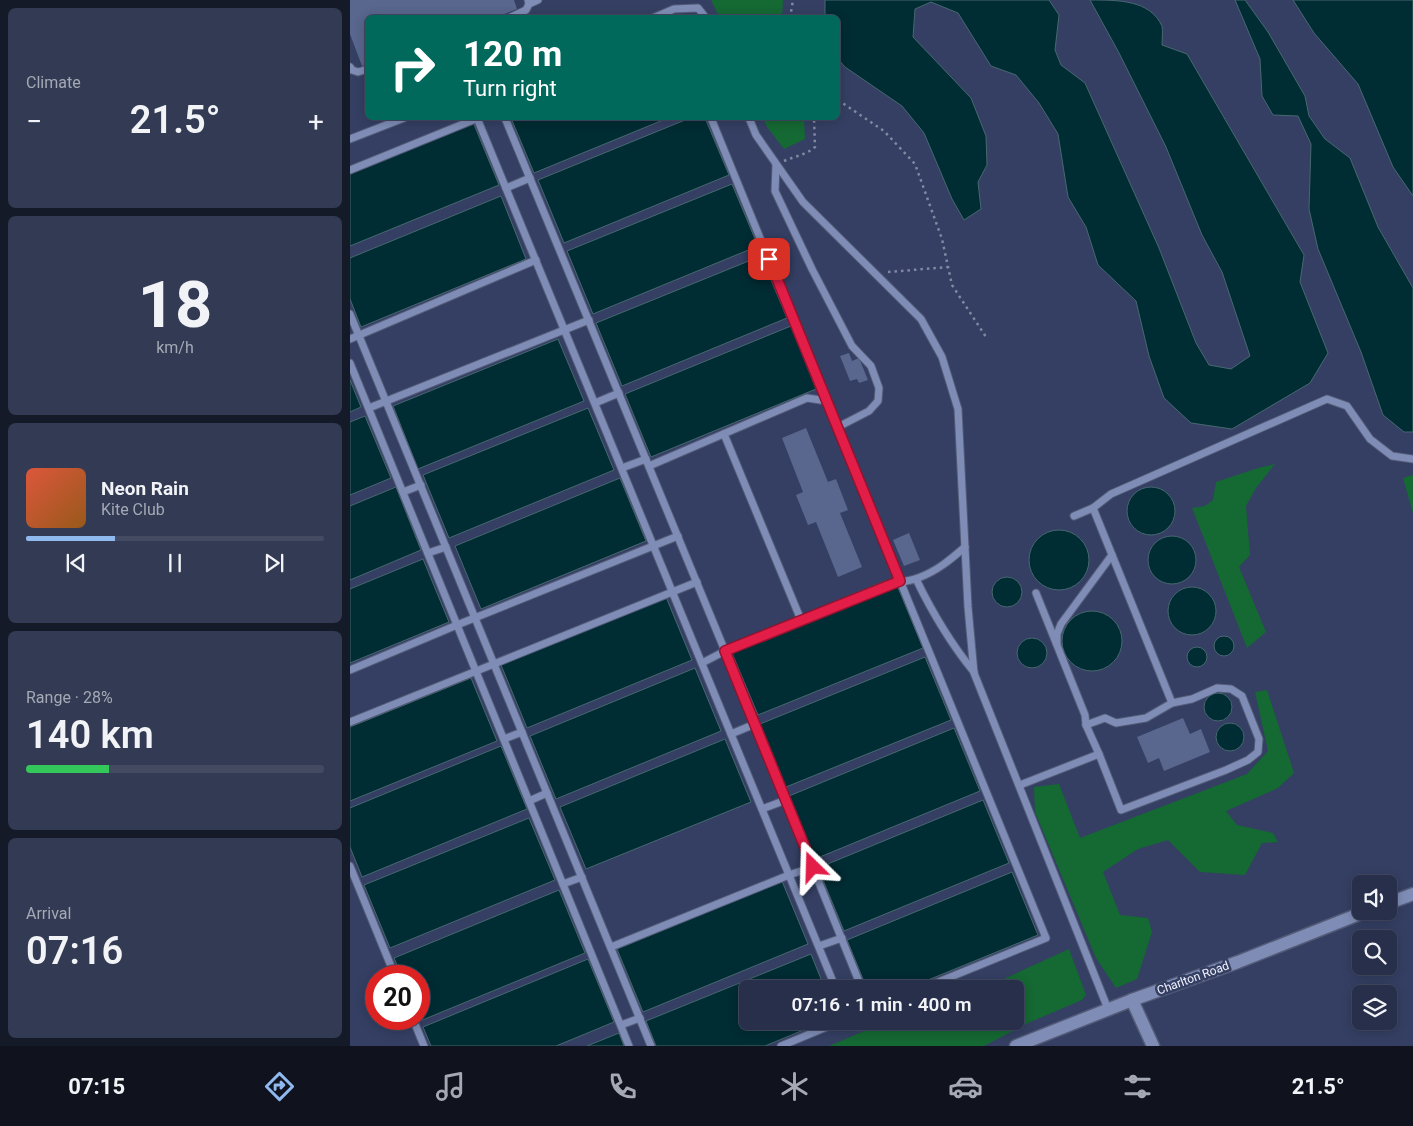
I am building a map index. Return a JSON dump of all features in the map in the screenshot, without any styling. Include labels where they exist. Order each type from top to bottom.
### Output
[{"type":"street","points":[[1397,900],[1413,894]]},
{"type":"street","name":"Charlton Road","points":[[1003,1046],[1018,1046],[1108,1009],[1238,962],[1352,917]]},
{"type":"street","points":[[1132,1000],[1153,1046]]},
{"type":"lane","points":[[515,15],[526,10],[528,2],[538,0]]},
{"type":"lane","points":[[660,15],[674,9],[698,8],[704,15]]},
{"type":"lane","points":[[350,67],[358,72],[365,70]]},
{"type":"lane","points":[[350,139],[399,120]]},
{"type":"lane","points":[[350,170],[473,120]]},
{"type":"lane","points":[[479,120],[832,980]]},
{"type":"lane","points":[[506,120],[858,980]]},
{"type":"lane","points":[[712,120],[1046,938],[943,980]]},
{"type":"lane","points":[[750,120],[756,135],[803,202],[921,319],[942,357],[958,409],[968,607],[974,673]]},
{"type":"lane","points":[[776,164],[775,191],[812,269],[852,346],[871,366],[879,388],[878,401],[869,411],[838,428]]},
{"type":"lane","points":[[506,188],[530,178]]},
{"type":"lane","points":[[350,339],[536,260]]},
{"type":"lane","points":[[350,314],[651,1046]]},
{"type":"lane","points":[[369,408],[588,320]]},
{"type":"lane","points":[[350,363],[629,1046]]},
{"type":"lane","points":[[595,403],[619,393]]},
{"type":"lane","points":[[649,466],[808,398],[827,401]]},
{"type":"lane","points":[[1074,516],[1093,508],[1111,494],[1327,399],[1347,406],[1370,439],[1392,456],[1413,459]]},
{"type":"lane","points":[[724,434],[800,620]]},
{"type":"lane","points":[[622,468],[646,459]]},
{"type":"lane","points":[[403,492],[420,485]]},
{"type":"lane","points":[[1093,508],[1172,703]]},
{"type":"lane","points":[[350,670],[678,536]]},
{"type":"lane","points":[[428,553],[446,547]]},
{"type":"lane","points":[[702,663],[725,651],[800,620],[900,581],[916,579],[942,567],[965,547]]},
{"type":"lane","points":[[1057,647],[1060,624],[1112,556]]},
{"type":"lane","points":[[916,579],[927,602],[957,652],[974,673],[1108,1009]]},
{"type":"lane","points":[[350,722],[672,590],[696,582]]},
{"type":"lane","points":[[1036,593],[1085,715],[1086,726],[1121,810],[1226,770],[1248,760],[1258,752],[1259,739],[1242,696],[1231,689],[1217,688],[1192,699],[1172,703],[1146,718],[1116,723],[1105,718],[1086,726]]},
{"type":"lane","points":[[731,734],[755,724]]},
{"type":"lane","points":[[504,739],[522,732]]},
{"type":"lane","points":[[1020,785],[1099,754]]},
{"type":"lane","points":[[529,801],[547,794]]},
{"type":"lane","points":[[762,809],[786,800]]},
{"type":"lane","points":[[611,947],[813,867]]},
{"type":"lane","points":[[351,871],[390,965]]},
{"type":"lane","points":[[563,884],[582,877]]},
{"type":"lane","points":[[819,946],[842,938]]},
{"type":"lane","points":[[621,1025],[640,1018]]},
{"type":"lane","points":[[417,1030],[424,1046]]},
{"type":"lane","points":[[781,1046],[819,1030]]},
{"type":"path","points":[[790,15],[793,0]]},
{"type":"path","points":[[840,101],[884,132],[915,164],[942,238],[952,285],[986,337]]},
{"type":"path","points":[[776,164],[794,156],[808,154],[815,147],[814,120]]},
{"type":"path","points":[[874,272],[948,267]]},
{"type":"green space","points":[[711,0],[783,0],[782,15],[718,15]]},
{"type":"green space","points":[[764,120],[804,120],[805,139],[784,149]]},
{"type":"green space","points":[[1275,464],[1256,488],[1246,506],[1250,555],[1239,567],[1266,632],[1247,648],[1192,508],[1205,506],[1213,500],[1216,482]]},
{"type":"green space","points":[[1413,475],[1413,513],[1403,478]]},
{"type":"green space","points":[[1267,690],[1294,773],[1278,788],[1226,811],[1237,825],[1273,833],[1278,842],[1262,843],[1245,875],[1200,872],[1168,840],[1138,849],[1103,872],[1120,915],[1148,918],[1152,932],[1137,979],[1116,988],[1096,958],[1035,812],[1034,787],[1059,784],[1080,838],[1247,774],[1268,751],[1255,692]]},
{"type":"green space","points":[[1069,949],[1086,995],[1082,1000],[1024,1025],[1024,980],[1002,980]]},
{"type":"green space","points":[[867,1030],[1015,1030],[984,1046],[829,1046]]},
{"type":"shaded area","points":[[825,0],[1049,0],[1059,15],[1055,50],[1061,65],[1085,83],[1159,248],[1196,343],[1209,365],[1231,369],[1250,356],[1222,272],[1202,235],[1166,147],[1090,0],[1122,1],[1142,6],[1150,11],[1157,17],[1162,26],[1162,45],[1187,54],[1304,255],[1300,282],[1328,353],[1310,383],[1232,429],[1191,423],[1164,398],[1149,356],[1136,301],[1098,265],[1086,227],[1068,197],[1058,134],[1039,103],[1016,75],[991,66],[958,13],[931,2],[915,9],[913,37],[971,98],[986,136],[987,165],[978,182],[981,209],[964,220],[952,199],[924,133],[902,106],[845,67],[840,61],[840,15],[825,15]]},
{"type":"shaded area","points":[[1235,0],[1245,0],[1268,32],[1305,96],[1309,116],[1325,139],[1350,158],[1378,227],[1413,288],[1413,432],[1404,432],[1383,415],[1361,352],[1318,249],[1309,209],[1311,144],[1298,116],[1273,115],[1262,96],[1260,59]]},
{"type":"shaded area","points":[[1293,0],[1413,0],[1413,196],[1393,167],[1358,84],[1314,33]]},
{"type":"shaded area","points":[[512,120],[663,120],[534,173]]},
{"type":"shaded area","points":[[685,120],[706,120],[729,175],[564,243],[538,180]]},
{"type":"shaded area","points":[[473,122],[499,185],[350,246],[350,173]]},
{"type":"shaded area","points":[[732,184],[758,246],[593,314],[567,251]]},
{"type":"shaded area","points":[[501,196],[526,259],[361,327],[350,299],[350,258]]},
{"type":"shaded area","points":[[761,256],[787,318],[622,386],[596,323]]},
{"type":"shaded area","points":[[791,326],[816,389],[651,457],[625,394]]},
{"type":"shaded area","points":[[558,339],[584,401],[418,469],[393,406]]},
{"type":"shaded area","points":[[350,380],[361,407],[350,412]]},
{"type":"shaded area","points":[[588,408],[614,470],[449,538],[423,475]]},
{"type":"shaded area","points":[[365,416],[391,478],[350,495],[350,422]]},
{"type":"shaded area","points":[[620,478],[646,541],[481,609],[455,546]]},
{"type":"shaded area","points":[[396,487],[421,550],[350,580],[350,506]]},
{"type":"shaded area","points":[[1146,487],[1156,487],[1168,494],[1175,506],[1175,516],[1168,528],[1156,535],[1146,535],[1138,531],[1131,524],[1127,516],[1127,506],[1131,498],[1138,491]]},
{"type":"shaded area","points":[[1059,530],[1076,535],[1084,543],[1089,560],[1084,577],[1076,585],[1059,590],[1042,585],[1034,577],[1029,560],[1034,543],[1042,535]]},
{"type":"shaded area","points":[[1167,536],[1177,536],[1189,543],[1196,555],[1196,565],[1189,577],[1177,584],[1167,584],[1159,580],[1152,573],[1148,565],[1148,555],[1152,547],[1159,540]]},
{"type":"shaded area","points":[[423,559],[449,622],[350,663],[350,589]]},
{"type":"shaded area","points":[[1007,577],[1018,581],[1022,592],[1018,603],[1007,607],[996,603],[992,592],[996,581]]},
{"type":"shaded area","points":[[897,585],[923,648],[758,715],[732,653]]},
{"type":"shaded area","points":[[1187,587],[1197,587],[1209,594],[1216,606],[1216,616],[1209,628],[1197,635],[1187,635],[1179,631],[1172,624],[1168,616],[1168,606],[1172,598],[1179,591]]},
{"type":"shaded area","points":[[666,597],[692,660],[527,728],[501,665]]},
{"type":"shaded area","points":[[1092,611],[1109,616],[1117,624],[1122,641],[1117,658],[1109,666],[1092,671],[1075,666],[1067,658],[1062,641],[1067,624],[1075,616]]},
{"type":"shaded area","points":[[1220,636],[1228,636],[1234,642],[1234,650],[1228,656],[1220,656],[1214,650],[1214,642]]},
{"type":"shaded area","points":[[1032,638],[1043,642],[1047,653],[1043,664],[1032,668],[1021,664],[1017,653],[1021,642]]},
{"type":"shaded area","points":[[1193,647],[1201,647],[1207,653],[1207,661],[1201,667],[1193,667],[1187,661],[1187,653]]},
{"type":"shaded area","points":[[925,657],[951,720],[786,787],[760,724]]},
{"type":"shaded area","points":[[695,668],[721,731],[556,799],[530,736]]},
{"type":"shaded area","points":[[471,678],[497,741],[350,801],[350,727]]},
{"type":"shaded area","points":[[1218,693],[1228,697],[1232,707],[1228,717],[1218,721],[1208,717],[1204,707],[1208,697]]},
{"type":"shaded area","points":[[1230,723],[1240,727],[1244,737],[1240,747],[1230,751],[1220,747],[1216,737],[1220,727]]},
{"type":"shaded area","points":[[954,728],[980,791],[815,859],[789,796]]},
{"type":"shaded area","points":[[725,739],[751,802],[586,869],[560,807]]},
{"type":"shaded area","points":[[501,746],[527,809],[362,877],[350,847],[350,808]]},
{"type":"shaded area","points":[[983,800],[1009,863],[844,931],[818,868]]},
{"type":"shaded area","points":[[529,818],[555,880],[390,948],[364,885]]},
{"type":"shaded area","points":[[1012,872],[1038,935],[928,980],[863,980],[847,940]]},
{"type":"shaded area","points":[[782,881],[808,944],[643,1012],[617,949]]},
{"type":"shaded area","points":[[559,890],[585,953],[430,1017],[430,965],[397,965],[394,958]]},
{"type":"shaded area","points":[[811,954],[821,980],[747,980]]},
{"type":"shaded area","points":[[588,959],[614,1022],[556,1046],[431,1046],[424,1030],[430,1030],[430,1024]]},
{"type":"shaded area","points":[[739,983],[739,1030],[803,1030],[765,1046],[656,1046],[646,1021]]},
{"type":"shaded area","points":[[619,1033],[624,1046],[587,1046]]},
{"type":"building","points":[[350,0],[514,0],[517,9],[502,15],[365,15],[365,65],[362,66],[350,34]]},
{"type":"building","points":[[849,353],[852,361],[859,358],[868,380],[859,383],[857,379],[850,381],[840,356]]},
{"type":"building","points":[[806,428],[828,482],[836,479],[848,510],[840,513],[862,567],[838,577],[816,522],[808,525],[796,495],[803,492],[782,438]]},
{"type":"building","points":[[909,533],[920,560],[904,566],[893,540]]},
{"type":"building","points":[[1183,718],[1190,734],[1201,729],[1210,752],[1164,771],[1159,758],[1148,763],[1137,737]]},
{"type":"route","points":[[769,259],[900,581],[725,651],[813,867]]}]
